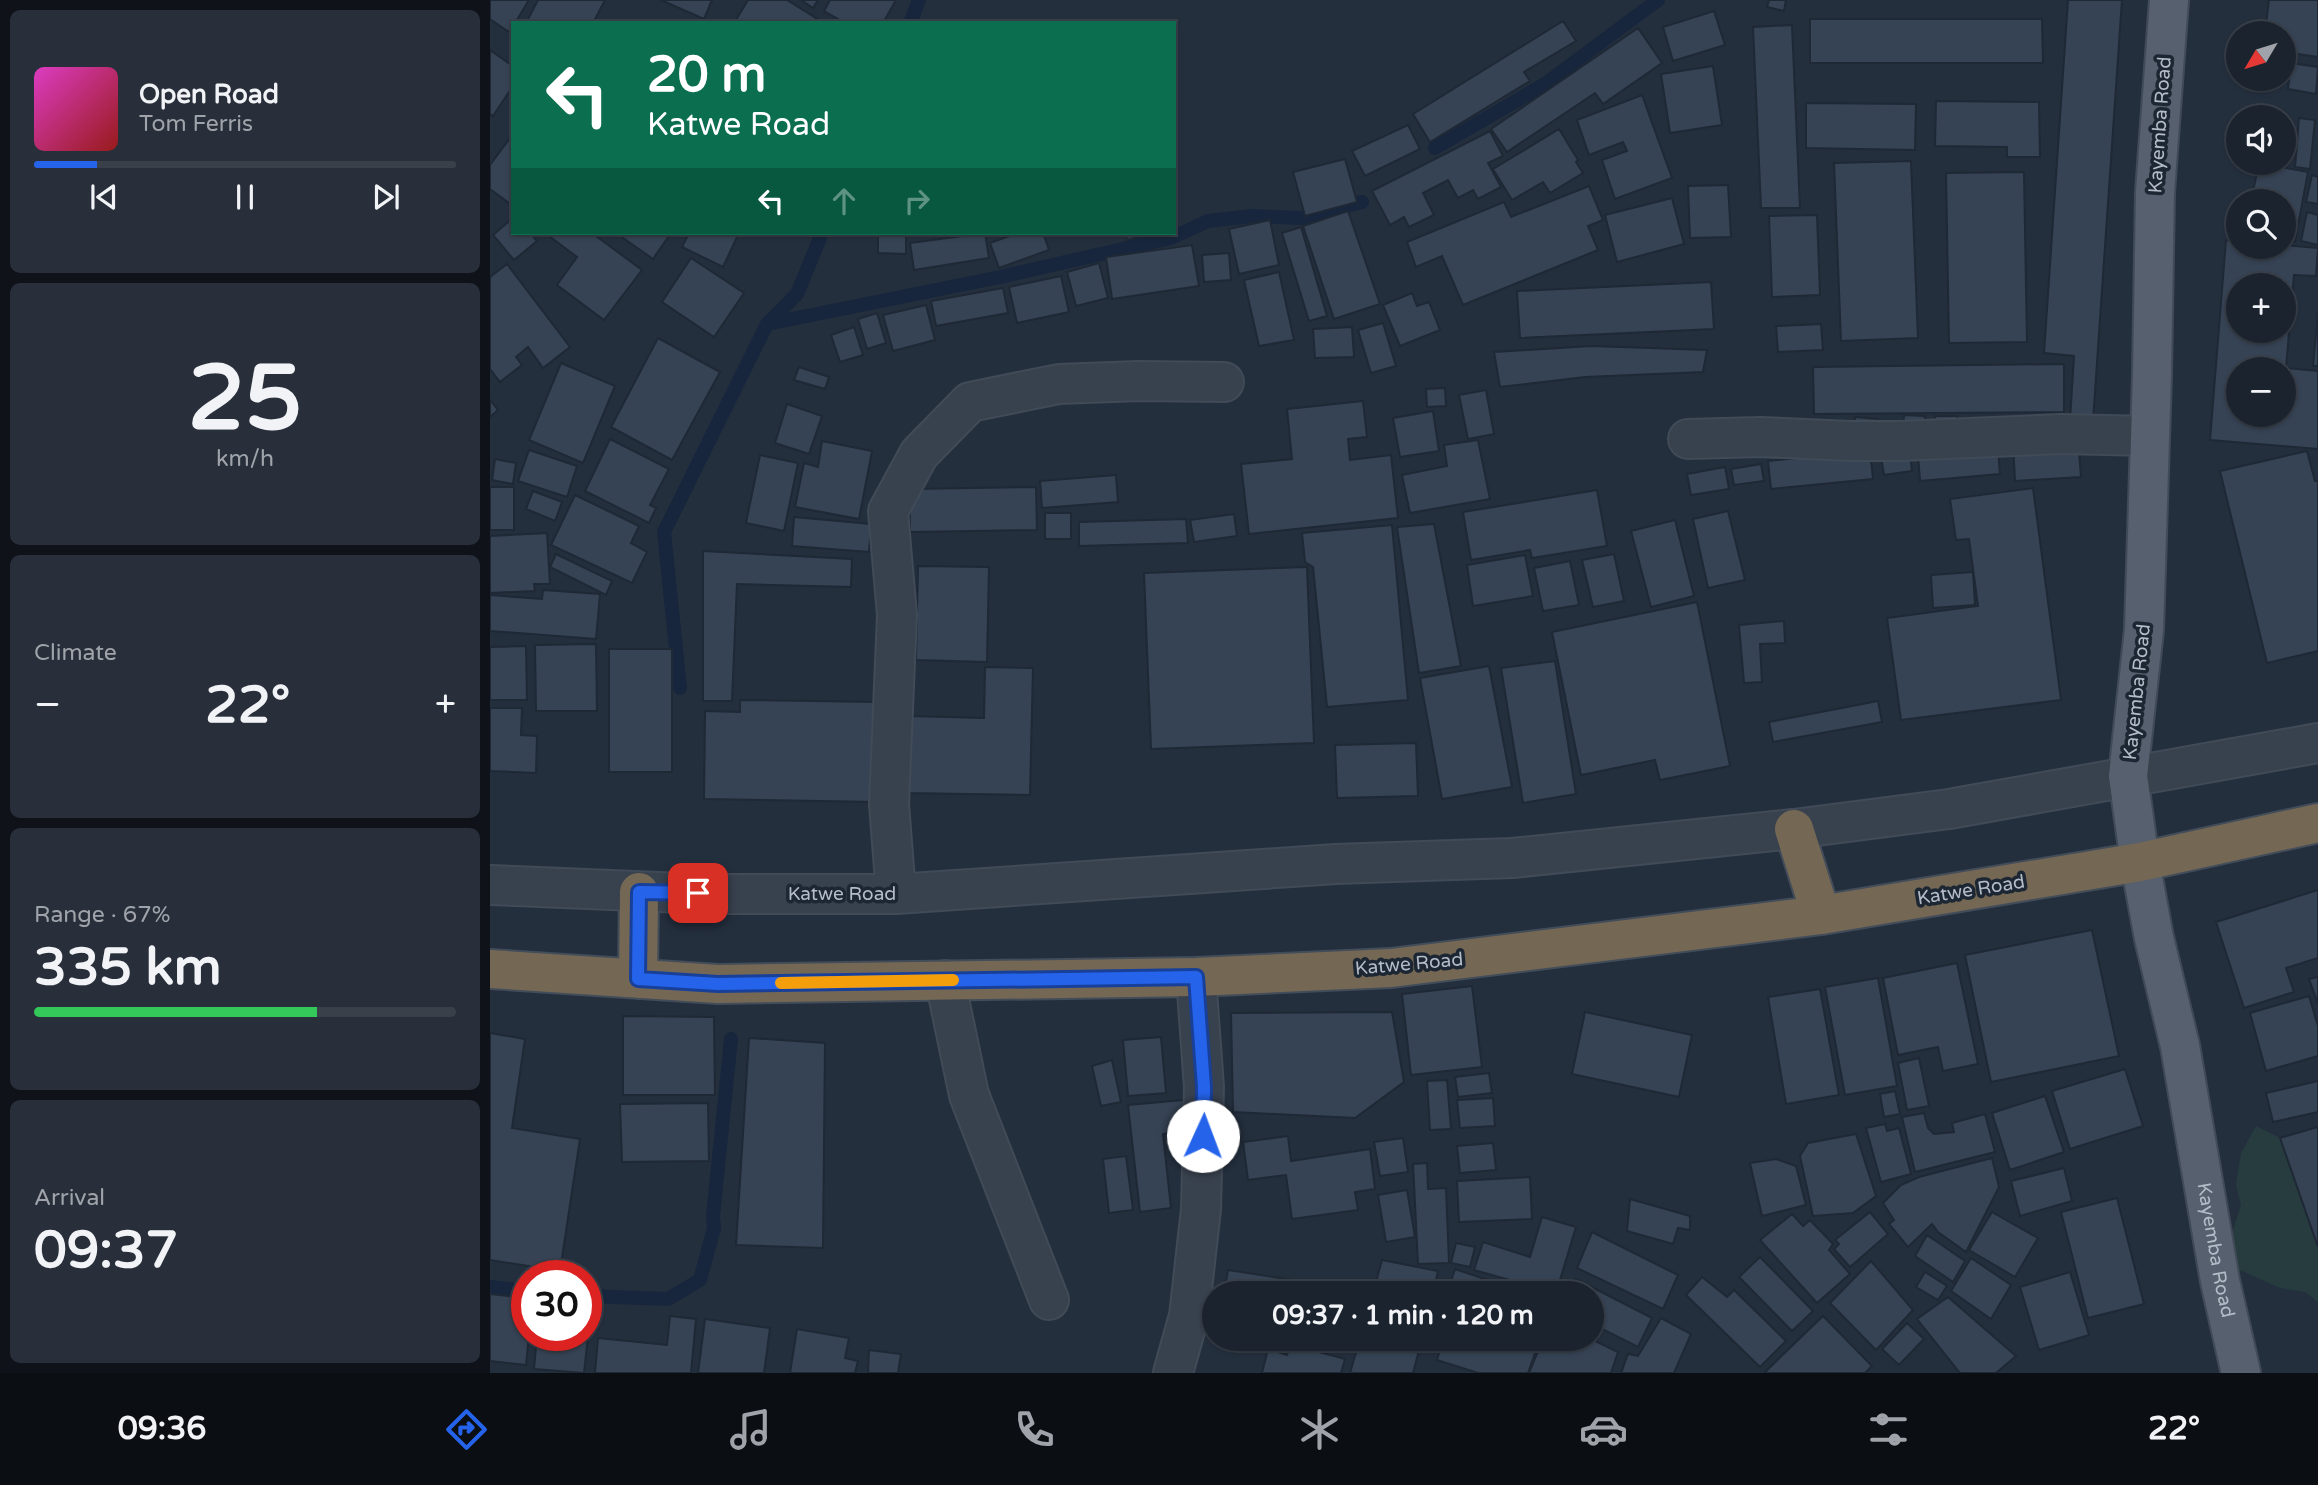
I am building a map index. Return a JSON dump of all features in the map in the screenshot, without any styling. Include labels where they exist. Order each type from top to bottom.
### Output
[{"type":"highway","name":"Katwe Road","points":[[490,970],[718,984],[1196,977],[1391,968],[1821,915],[2140,862],[2318,824]]},
{"type":"highway","points":[[1794,829],[1821,915]]},
{"type":"highway","points":[[638,979],[639,892]]},
{"type":"main road","name":"Kayemba Road","points":[[2169,0],[2155,192],[2144,630],[2129,776],[2140,862],[2154,939],[2180,1046],[2220,1281],[2241,1373]]},
{"type":"street","points":[[896,894],[889,804],[897,615],[888,511],[919,454],[970,402],[1059,384],[1224,382]]},
{"type":"street","points":[[1688,439],[1761,437],[1888,441],[2061,434],[2150,436]]},
{"type":"street","name":"Katwe Road","points":[[490,885],[639,892],[896,894],[1336,864],[1512,858],[1794,829],[1949,809],[2318,743]]},
{"type":"street","points":[[1173,1373],[1189,1315],[1201,1209],[1204,1087],[1196,977]]},
{"type":"street","points":[[945,980],[969,1096],[1049,1300]]},
{"type":"green space","points":[[2256,1126],[2280,1138],[2291,1169],[2318,1182],[2318,1302],[2305,1292],[2280,1288],[2233,1267],[2228,1245],[2241,1205],[2236,1185],[2241,1153]]},
{"type":"building","points":[[490,0],[529,0],[516,21],[511,21],[509,32],[490,19]]},
{"type":"building","points":[[538,0],[605,0],[594,21],[527,21]]},
{"type":"building","points":[[661,0],[712,0],[704,19]]},
{"type":"building","points":[[748,0],[787,0],[819,20],[738,21]]},
{"type":"building","points":[[801,0],[818,0],[813,8]]},
{"type":"building","points":[[830,0],[896,0],[884,21],[842,21],[824,11]]},
{"type":"building","points":[[1769,0],[1786,0],[1784,11],[1767,7]]},
{"type":"building","points":[[2068,0],[2122,0],[2093,421],[2070,420],[2074,356],[2044,353]]},
{"type":"building","points":[[2269,0],[2318,0],[2318,57],[2296,54],[2296,21],[2266,21]]},
{"type":"building","points":[[1714,11],[1725,45],[1673,61],[1663,27]]},
{"type":"building","points":[[1810,19],[2042,19],[2043,63],[1810,63]]},
{"type":"building","points":[[1563,21],[1576,41],[1524,72],[1530,81],[1430,142],[1413,114]]},
{"type":"building","points":[[1792,25],[1800,208],[1761,208],[1753,27]]},
{"type":"building","points":[[1638,28],[1662,63],[1603,104],[1595,93],[1507,152],[1491,129]]},
{"type":"building","points":[[490,50],[511,65],[511,89],[493,116],[490,114]]},
{"type":"building","points":[[2296,64],[2318,67],[2316,94],[2296,90]]},
{"type":"building","points":[[1713,66],[1722,125],[1670,133],[1661,74]]},
{"type":"building","points":[[1642,95],[1672,178],[1615,199],[1602,160],[1627,151],[1623,142],[1589,155],[1577,120]]},
{"type":"building","points":[[1936,101],[2039,102],[2040,157],[2007,157],[2007,147],[1935,146]]},
{"type":"building","points":[[1806,103],[1916,104],[1915,150],[1806,148]]},
{"type":"building","points":[[2299,118],[2315,120],[2310,169],[2296,167]]},
{"type":"building","points":[[1408,125],[1420,149],[1365,176],[1352,151]]},
{"type":"building","points":[[1559,129],[1583,173],[1550,193],[1543,182],[1512,200],[1493,169]]},
{"type":"building","points":[[1490,131],[1503,156],[1488,163],[1501,187],[1478,199],[1473,190],[1458,198],[1448,180],[1423,193],[1434,215],[1409,227],[1404,217],[1390,225],[1372,191]]},
{"type":"building","points":[[511,137],[511,205],[490,189],[490,165]]},
{"type":"building","points":[[1345,159],[1357,202],[1305,216],[1293,172]]},
{"type":"building","points":[[1911,161],[1918,338],[1841,341],[1834,163]]},
{"type":"building","points":[[2296,170],[2308,172],[2296,237],[2296,189],[2254,189],[2256,175],[2296,175]]},
{"type":"building","points":[[2024,172],[2027,342],[1949,343],[1946,173]]},
{"type":"building","points":[[2312,175],[2318,177],[2318,204],[2306,202]]},
{"type":"building","points":[[1728,185],[1731,237],[1690,238],[1688,186]]},
{"type":"building","points":[[1589,186],[1603,220],[1588,226],[1598,250],[1463,305],[1442,256],[1416,267],[1407,242],[1504,202],[1511,217]]},
{"type":"building","points":[[1672,198],[1684,244],[1617,262],[1605,215]]},
{"type":"building","points":[[1348,211],[1380,304],[1334,319],[1303,226]]},
{"type":"building","points":[[2307,212],[2318,215],[2318,245],[2301,241]]},
{"type":"building","points":[[1817,215],[1820,295],[1772,297],[1769,216]]},
{"type":"building","points":[[511,220],[511,235],[532,235],[537,241],[514,260],[493,235]]},
{"type":"building","points":[[1270,220],[1279,265],[1239,274],[1229,229]]},
{"type":"building","points":[[1301,227],[1327,316],[1309,321],[1282,233]]},
{"type":"building","points":[[548,235],[595,235],[642,270],[604,320],[557,285],[577,257]]},
{"type":"building","points":[[619,235],[670,235],[653,259]]},
{"type":"building","points":[[688,235],[738,235],[723,267],[682,247]]},
{"type":"building","points":[[878,235],[906,235],[906,254],[878,253]]},
{"type":"building","points":[[985,235],[989,258],[914,270],[910,243]]},
{"type":"building","points":[[1012,235],[1044,235],[1049,250],[999,268],[990,243]]},
{"type":"building","points":[[1126,235],[1145,235],[1127,240]]},
{"type":"building","points":[[2226,240],[2226,259],[2296,259],[2296,246],[2318,248],[2316,276],[2296,273],[2226,273],[2226,343],[2288,343],[2287,357],[2226,357],[2226,427],[2296,427],[2296,369],[2318,371],[2318,449],[2210,440]]},
{"type":"building","points":[[1192,245],[1199,286],[1112,299],[1106,257]]},
{"type":"building","points":[[1229,253],[1231,280],[1204,282],[1202,255]]},
{"type":"building","points":[[691,258],[744,293],[714,337],[662,302]]},
{"type":"building","points":[[1099,263],[1108,298],[1076,306],[1067,272]]},
{"type":"building","points":[[507,264],[570,347],[543,368],[528,347],[516,357],[522,365],[500,382],[490,369],[490,277]]},
{"type":"building","points":[[1279,272],[1294,340],[1259,346],[1244,280]]},
{"type":"building","points":[[1061,276],[1069,312],[1017,323],[1009,287]]},
{"type":"building","points":[[1711,282],[1714,329],[1520,338],[1517,291]]},
{"type":"building","points":[[1003,288],[1008,313],[936,326],[931,301]]},
{"type":"building","points":[[1412,293],[1417,306],[1429,302],[1440,330],[1400,346],[1383,305]]},
{"type":"building","points":[[926,305],[935,340],[893,351],[883,315]]},
{"type":"building","points":[[2318,312],[2318,366],[2313,366]]},
{"type":"building","points":[[877,313],[886,343],[867,349],[858,319]]},
{"type":"building","points":[[1383,323],[1396,366],[1371,373],[1358,330]]},
{"type":"building","points":[[1821,324],[1823,350],[1778,352],[1776,326]]},
{"type":"building","points":[[854,327],[863,355],[840,362],[831,335]]},
{"type":"building","points":[[1352,327],[1354,357],[1315,358],[1313,329]]},
{"type":"building","points":[[658,338],[720,372],[672,460],[611,427]]},
{"type":"building","points":[[1591,346],[1707,350],[1703,372],[1585,377],[1500,387],[1494,352]]},
{"type":"building","points":[[561,363],[615,386],[583,463],[529,440]]},
{"type":"building","points":[[2064,364],[2064,412],[1814,414],[1813,367]]},
{"type":"building","points":[[799,367],[829,377],[825,389],[794,380]]},
{"type":"building","points":[[1445,388],[1446,406],[1427,407],[1426,389]]},
{"type":"building","points":[[1486,390],[1494,434],[1468,439],[1459,395]]},
{"type":"building","points":[[490,400],[498,410],[490,417]]},
{"type":"building","points":[[1363,401],[1367,437],[1348,439],[1350,460],[1391,455],[1398,518],[1249,534],[1241,464],[1292,459],[1287,409]]},
{"type":"building","points":[[787,404],[822,416],[809,454],[775,443]]},
{"type":"building","points":[[1433,411],[1439,451],[1400,457],[1393,418]]},
{"type":"building","points":[[1904,415],[1925,416],[1924,431],[1903,430]]},
{"type":"building","points":[[1935,416],[1957,416],[1957,433],[1934,432]]},
{"type":"building","points":[[1855,417],[1878,419],[1877,433],[1854,431]]},
{"type":"building","points":[[610,439],[669,469],[650,505],[656,508],[649,523],[585,491]]},
{"type":"building","points":[[2078,439],[2081,477],[2015,481],[2013,443]]},
{"type":"building","points":[[1478,440],[1490,499],[1410,513],[1402,475],[1447,466],[1444,445]]},
{"type":"building","points":[[822,441],[872,451],[859,519],[795,507],[804,463],[818,467]]},
{"type":"building","points":[[1998,449],[2000,474],[1920,481],[1918,455]]},
{"type":"building","points":[[529,450],[577,466],[567,497],[518,481]]},
{"type":"building","points":[[1870,450],[1873,479],[1771,489],[1768,461]]},
{"type":"building","points":[[2307,451],[2315,481],[2318,481],[2318,651],[2267,663],[2220,471]]},
{"type":"building","points":[[1910,453],[1912,471],[1884,475],[1881,457]]},
{"type":"building","points":[[760,455],[798,463],[784,531],[746,523]]},
{"type":"building","points":[[495,459],[516,463],[513,484],[492,480]]},
{"type":"building","points":[[1761,464],[1764,481],[1734,485],[1731,469]]},
{"type":"building","points":[[1725,467],[1729,489],[1691,495],[1687,474]]},
{"type":"building","points":[[1116,475],[1118,502],[1042,508],[1040,481]]},
{"type":"building","points":[[490,487],[514,487],[514,530],[490,530]]},
{"type":"building","points":[[1036,487],[1037,530],[910,532],[909,489]]},
{"type":"building","points":[[2033,488],[2061,700],[1901,720],[1887,618],[1978,606],[1969,539],[1956,540],[1950,499]]},
{"type":"building","points":[[1597,490],[1607,546],[1532,558],[1530,550],[1471,560],[1463,512]]},
{"type":"building","points":[[533,491],[562,502],[555,521],[526,509]]},
{"type":"building","points":[[575,495],[639,526],[631,543],[647,552],[632,583],[551,545]]},
{"type":"building","points":[[1728,511],[1745,580],[1708,588],[1693,519]]},
{"type":"building","points":[[1045,513],[1071,513],[1071,539],[1045,539]]},
{"type":"building","points":[[1234,514],[1237,536],[1194,542],[1190,520]]},
{"type":"building","points":[[794,517],[871,524],[869,552],[792,546]]},
{"type":"building","points":[[1186,519],[1188,543],[1079,546],[1079,522]]},
{"type":"building","points":[[1675,520],[1694,596],[1651,607],[1631,531]]},
{"type":"building","points":[[1434,524],[1461,666],[1419,673],[1397,527]]},
{"type":"building","points":[[1392,525],[1408,700],[1327,707],[1313,567],[1305,562],[1302,533]]},
{"type":"building","points":[[547,533],[550,584],[534,584],[535,591],[490,593],[490,536]]},
{"type":"building","points":[[703,551],[852,559],[851,587],[737,584],[732,701],[703,701]]},
{"type":"building","points":[[556,554],[612,581],[606,595],[550,567]]},
{"type":"building","points":[[1614,554],[1624,601],[1593,607],[1582,560]]},
{"type":"building","points":[[1525,555],[1533,596],[1473,606],[1467,565]]},
{"type":"building","points":[[1570,561],[1579,605],[1543,611],[1534,568]]},
{"type":"building","points":[[918,566],[989,567],[987,662],[916,660]]},
{"type":"building","points":[[1307,567],[1314,743],[1151,749],[1144,573]]},
{"type":"building","points":[[1973,572],[1975,605],[1933,608],[1931,575]]},
{"type":"building","points":[[543,590],[600,594],[596,639],[490,631],[490,595],[542,599]]},
{"type":"building","points":[[1697,602],[1730,766],[1660,780],[1655,760],[1581,775],[1552,632]]},
{"type":"building","points":[[1784,621],[1785,643],[1760,644],[1762,682],[1744,683],[1739,625]]},
{"type":"building","points":[[596,644],[597,711],[536,711],[535,645]]},
{"type":"building","points":[[526,646],[527,700],[490,700],[490,647]]},
{"type":"building","points":[[609,649],[672,649],[672,772],[609,772]]},
{"type":"building","points":[[1555,661],[1576,794],[1523,803],[1501,668]]},
{"type":"building","points":[[1489,666],[1512,787],[1442,799],[1420,678]]},
{"type":"building","points":[[985,667],[1033,668],[1030,795],[904,793],[906,716],[984,718]]},
{"type":"building","points":[[740,700],[878,702],[878,802],[704,799],[705,711],[740,712]]},
{"type":"building","points":[[1878,701],[1882,722],[1773,742],[1769,722]]},
{"type":"building","points":[[490,708],[522,708],[521,735],[537,736],[536,773],[490,771]]},
{"type":"building","points":[[1416,743],[1418,796],[1337,798],[1335,745]]},
{"type":"building","points":[[2318,890],[2318,958],[2286,968],[2294,992],[2244,1008],[2216,922]]},
{"type":"building","points":[[2092,930],[2119,1056],[1991,1082],[1965,955]]},
{"type":"building","points":[[1957,963],[1978,1064],[1943,1071],[1938,1047],[1898,1055],[1883,978]]},
{"type":"building","points":[[2318,977],[2318,1004],[2309,979]]},
{"type":"building","points":[[1878,978],[1897,1086],[1845,1095],[1825,987]]},
{"type":"building","points":[[1472,986],[1482,1067],[1411,1075],[1402,994]]},
{"type":"building","points":[[1820,989],[1839,1095],[1786,1104],[1768,997]]},
{"type":"building","points":[[2309,996],[2318,1026],[2318,1056],[2266,1071],[2250,1013]]},
{"type":"building","points":[[1392,1012],[1404,1082],[1355,1118],[1233,1112],[1231,1013]]},
{"type":"building","points":[[1585,1012],[1692,1035],[1679,1097],[1572,1074]]},
{"type":"building","points":[[623,1016],[714,1017],[715,1095],[623,1095]]},
{"type":"building","points":[[490,1033],[525,1039],[512,1128],[580,1139],[562,1260],[511,1260],[511,1263],[490,1260]]},
{"type":"building","points":[[1161,1037],[1166,1093],[1128,1096],[1123,1040]]},
{"type":"building","points":[[749,1038],[825,1043],[823,1248],[736,1245]]},
{"type":"building","points":[[1919,1058],[1929,1106],[1907,1110],[1898,1063]]},
{"type":"building","points":[[1112,1060],[1121,1102],[1101,1106],[1092,1066]]},
{"type":"building","points":[[2125,1069],[2143,1126],[2070,1149],[2052,1091]]},
{"type":"building","points":[[1489,1073],[1492,1093],[1458,1097],[1455,1077]]},
{"type":"building","points":[[1447,1080],[1451,1129],[1430,1130],[1427,1081]]},
{"type":"building","points":[[2318,1081],[2318,1112],[2273,1122],[2266,1093]]},
{"type":"building","points":[[1895,1091],[1900,1114],[1884,1117],[1880,1094]]},
{"type":"building","points":[[2045,1096],[2064,1152],[2010,1170],[1992,1113]]},
{"type":"building","points":[[1493,1098],[1495,1126],[1460,1128],[1457,1100]]},
{"type":"building","points":[[1184,1100],[1187,1131],[1163,1134],[1171,1208],[1140,1212],[1128,1105]]},
{"type":"building","points":[[708,1103],[709,1161],[622,1162],[620,1104]]},
{"type":"building","points":[[1924,1113],[1928,1128],[1934,1134],[1954,1132],[1952,1123],[1985,1114],[1995,1152],[1915,1172],[1902,1117]]},
{"type":"building","points":[[1885,1124],[1887,1131],[1899,1128],[1911,1174],[1881,1182],[1866,1128]]},
{"type":"building","points":[[2318,1127],[2318,1247],[2280,1138]]},
{"type":"building","points":[[1856,1134],[1876,1196],[1853,1213],[1813,1216],[1800,1156],[1808,1143]]},
{"type":"building","points":[[1288,1136],[1291,1161],[1370,1149],[1375,1189],[1355,1192],[1358,1210],[1292,1219],[1286,1175],[1248,1180],[1243,1142]]},
{"type":"building","points":[[1403,1138],[1408,1172],[1380,1176],[1374,1142]]},
{"type":"building","points":[[1493,1143],[1496,1170],[1460,1173],[1457,1146]]},
{"type":"building","points":[[1126,1156],[1133,1210],[1109,1213],[1103,1159]]},
{"type":"building","points":[[1992,1158],[1999,1187],[1966,1252],[1938,1232],[1932,1224],[1908,1247],[1889,1224],[1894,1220],[1883,1203],[1901,1185],[1919,1177]]},
{"type":"building","points":[[1776,1159],[1796,1166],[1806,1205],[1762,1216],[1750,1163]]},
{"type":"building","points":[[1427,1163],[1428,1189],[1446,1188],[1449,1263],[1418,1264],[1413,1164]]},
{"type":"building","points":[[2064,1168],[2072,1201],[2020,1216],[2011,1181]]},
{"type":"building","points":[[1530,1177],[1532,1219],[1459,1222],[1457,1181]]},
{"type":"building","points":[[1407,1190],[1415,1237],[1386,1242],[1378,1195]]},
{"type":"building","points":[[2117,1198],[2144,1304],[2088,1318],[2061,1212]]},
{"type":"building","points":[[1630,1199],[1690,1216],[1690,1230],[1678,1228],[1673,1244],[1627,1231]]},
{"type":"building","points":[[1870,1212],[1888,1234],[1850,1267],[1834,1249],[1839,1244],[1835,1240]]},
{"type":"building","points":[[1992,1212],[2038,1238],[2015,1277],[1969,1250]]},
{"type":"building","points":[[1792,1214],[1803,1226],[1810,1220],[1833,1244],[1829,1250],[1850,1274],[1817,1303],[1760,1240]]},
{"type":"building","points":[[1542,1217],[1576,1227],[1560,1281],[1513,1281],[1474,1270],[1483,1242],[1530,1257]]},
{"type":"building","points":[[1592,1232],[1678,1275],[1663,1309],[1577,1268]]},
{"type":"building","points":[[1927,1235],[1965,1261],[1953,1282],[1915,1256]]},
{"type":"building","points":[[1456,1243],[1475,1247],[1470,1267],[1451,1263]]},
{"type":"building","points":[[1760,1257],[1813,1311],[1792,1331],[1739,1277]]},
{"type":"building","points":[[1971,1258],[2011,1285],[1991,1319],[1951,1291]]},
{"type":"building","points":[[1382,1260],[1438,1271],[1436,1281],[1376,1281]]},
{"type":"building","points":[[1871,1261],[1913,1310],[1876,1350],[1830,1303]]},
{"type":"building","points":[[1455,1269],[1490,1281],[1451,1281]]},
{"type":"building","points":[[1228,1270],[1300,1281],[1226,1281]]},
{"type":"building","points":[[1925,1272],[1947,1286],[1938,1300],[1916,1287]]},
{"type":"building","points":[[2070,1272],[2089,1335],[2039,1350],[2020,1287]]},
{"type":"building","points":[[1702,1277],[1727,1297],[1734,1290],[1786,1341],[1760,1367],[1686,1295]]},
{"type":"building","points":[[1604,1293],[1652,1318],[1638,1347],[1604,1330]]},
{"type":"building","points":[[490,1294],[511,1296],[511,1351],[527,1351],[526,1365],[490,1361]]},
{"type":"building","points":[[1948,1297],[2016,1356],[1996,1373],[1960,1373],[1917,1319]]},
{"type":"building","points":[[670,1316],[696,1319],[691,1373],[595,1373],[597,1351],[602,1351],[602,1338],[667,1345]]},
{"type":"building","points":[[1823,1316],[1872,1366],[1865,1373],[1764,1373]]},
{"type":"building","points":[[1661,1318],[1691,1334],[1674,1373],[1621,1373],[1628,1354],[1638,1356]]},
{"type":"building","points":[[705,1319],[770,1328],[764,1373],[698,1373]]},
{"type":"building","points":[[1907,1323],[1924,1339],[1899,1365],[1882,1349]]},
{"type":"building","points":[[797,1329],[849,1338],[845,1358],[858,1361],[855,1373],[790,1373]]},
{"type":"building","points":[[1604,1345],[1618,1352],[1611,1373],[1529,1373],[1538,1351],[1604,1351]]},
{"type":"building","points":[[869,1350],[901,1354],[898,1373],[868,1373]]},
{"type":"building","points":[[536,1351],[586,1351],[584,1373],[534,1369]]},
{"type":"building","points":[[1268,1351],[1287,1355],[1288,1351],[1316,1351],[1345,1359],[1341,1373],[1262,1373]]},
{"type":"building","points":[[1356,1351],[1419,1351],[1413,1373],[1350,1373]]},
{"type":"building","points":[[1440,1351],[1536,1351],[1528,1373],[1478,1373],[1437,1360]]},
{"type":"waterway","points":[[911,21],[919,0]]},
{"type":"waterway","points":[[1435,148],[1545,84],[1658,0]]},
{"type":"waterway","points":[[767,324],[1000,277],[1171,238],[1208,221],[1252,216],[1301,218],[1362,202]]},
{"type":"waterway","points":[[680,688],[664,532],[767,324],[797,294],[821,235]]},
{"type":"waterway","points":[[602,1297],[668,1299],[700,1280],[714,1228],[731,1039]]},
{"type":"waterway","points":[[490,1287],[511,1289]]},
{"type":"slow traffic","points":[[781,983],[953,980]]},
{"type":"route","points":[[698,893],[639,892],[638,979],[718,984],[1196,977],[1204,1087],[1203,1136]]}]
